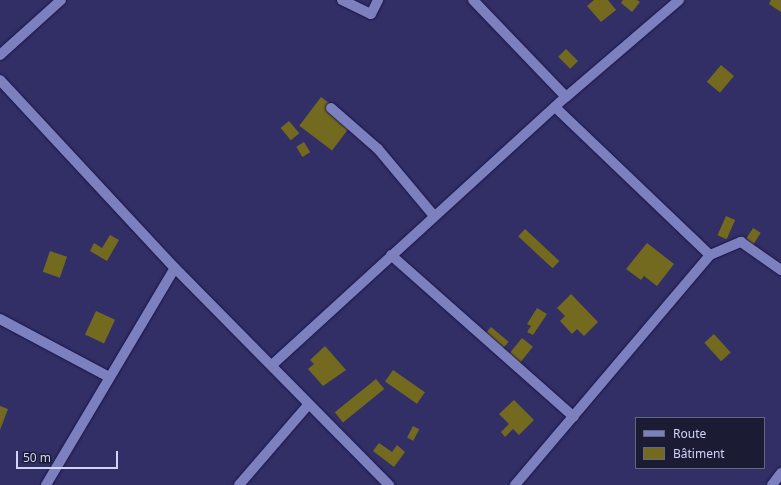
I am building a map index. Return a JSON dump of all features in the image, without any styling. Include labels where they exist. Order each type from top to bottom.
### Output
[{"type":"street","points":[[0,55],[61,0]]},
{"type":"street","points":[[342,0],[371,14],[378,0]]},
{"type":"street","points":[[473,0],[566,97]]},
{"type":"street","points":[[272,365],[390,255],[566,97],[679,0]]},
{"type":"street","points":[[0,80],[175,268],[272,365],[308,405],[389,485]]},
{"type":"street","points":[[556,106],[710,255]]},
{"type":"street","points":[[331,108],[378,149],[434,216]]},
{"type":"street","points":[[515,485],[710,255],[741,242],[779,266]]},
{"type":"street","points":[[390,255],[574,417]]},
{"type":"street","points":[[46,485],[175,268]]},
{"type":"street","points":[[0,319],[109,377]]},
{"type":"street","points":[[239,485],[308,405]]},
{"type":"street","points":[[772,485],[781,473]]},
{"type":"building","points":[[594,0],[608,0],[616,10],[601,22],[587,6]]},
{"type":"building","points":[[623,0],[637,0],[640,2],[632,12],[621,3]]},
{"type":"building","points":[[771,0],[781,0],[781,12],[769,4]]},
{"type":"building","points":[[566,49],[578,61],[570,69],[558,57]]},
{"type":"building","points":[[721,65],[734,76],[720,93],[707,82]]},
{"type":"building","points":[[321,97],[354,122],[332,150],[299,126]]},
{"type":"building","points":[[289,121],[299,133],[291,140],[281,128]]},
{"type":"building","points":[[304,142],[310,152],[302,157],[296,147]]},
{"type":"building","points":[[726,216],[735,220],[727,239],[717,235]]},
{"type":"building","points":[[753,228],[761,233],[753,245],[746,240]]},
{"type":"building","points":[[525,229],[559,261],[553,268],[518,236]]},
{"type":"building","points":[[110,235],[119,240],[107,261],[90,251],[94,243],[102,248]]},
{"type":"building","points":[[647,243],[674,264],[657,286],[644,276],[641,280],[626,269]]},
{"type":"building","points":[[50,251],[67,257],[60,278],[43,272]]},
{"type":"building","points":[[571,294],[598,322],[584,336],[577,329],[572,334],[560,321],[565,316],[557,308]]},
{"type":"building","points":[[537,308],[547,314],[533,335],[527,332],[531,326],[527,324]]},
{"type":"building","points":[[96,311],[115,320],[104,343],[85,335]]},
{"type":"building","points":[[491,327],[509,342],[500,353],[482,338]]},
{"type":"building","points":[[714,334],[731,353],[721,361],[704,343]]},
{"type":"building","points":[[522,338],[533,347],[520,363],[509,354]]},
{"type":"building","points":[[325,346],[346,370],[323,386],[308,369],[314,364],[310,360]]},
{"type":"building","points":[[393,370],[425,392],[417,404],[385,381]]},
{"type":"building","points":[[376,379],[384,389],[343,422],[335,412]]},
{"type":"building","points":[[514,400],[534,420],[519,435],[513,429],[505,437],[501,432],[509,424],[499,414]]},
{"type":"building","points":[[0,406],[8,409],[0,430]]},
{"type":"building","points":[[413,426],[419,429],[413,441],[407,438]]},
{"type":"building","points":[[379,443],[392,452],[397,445],[405,452],[394,467],[373,451]]}]
